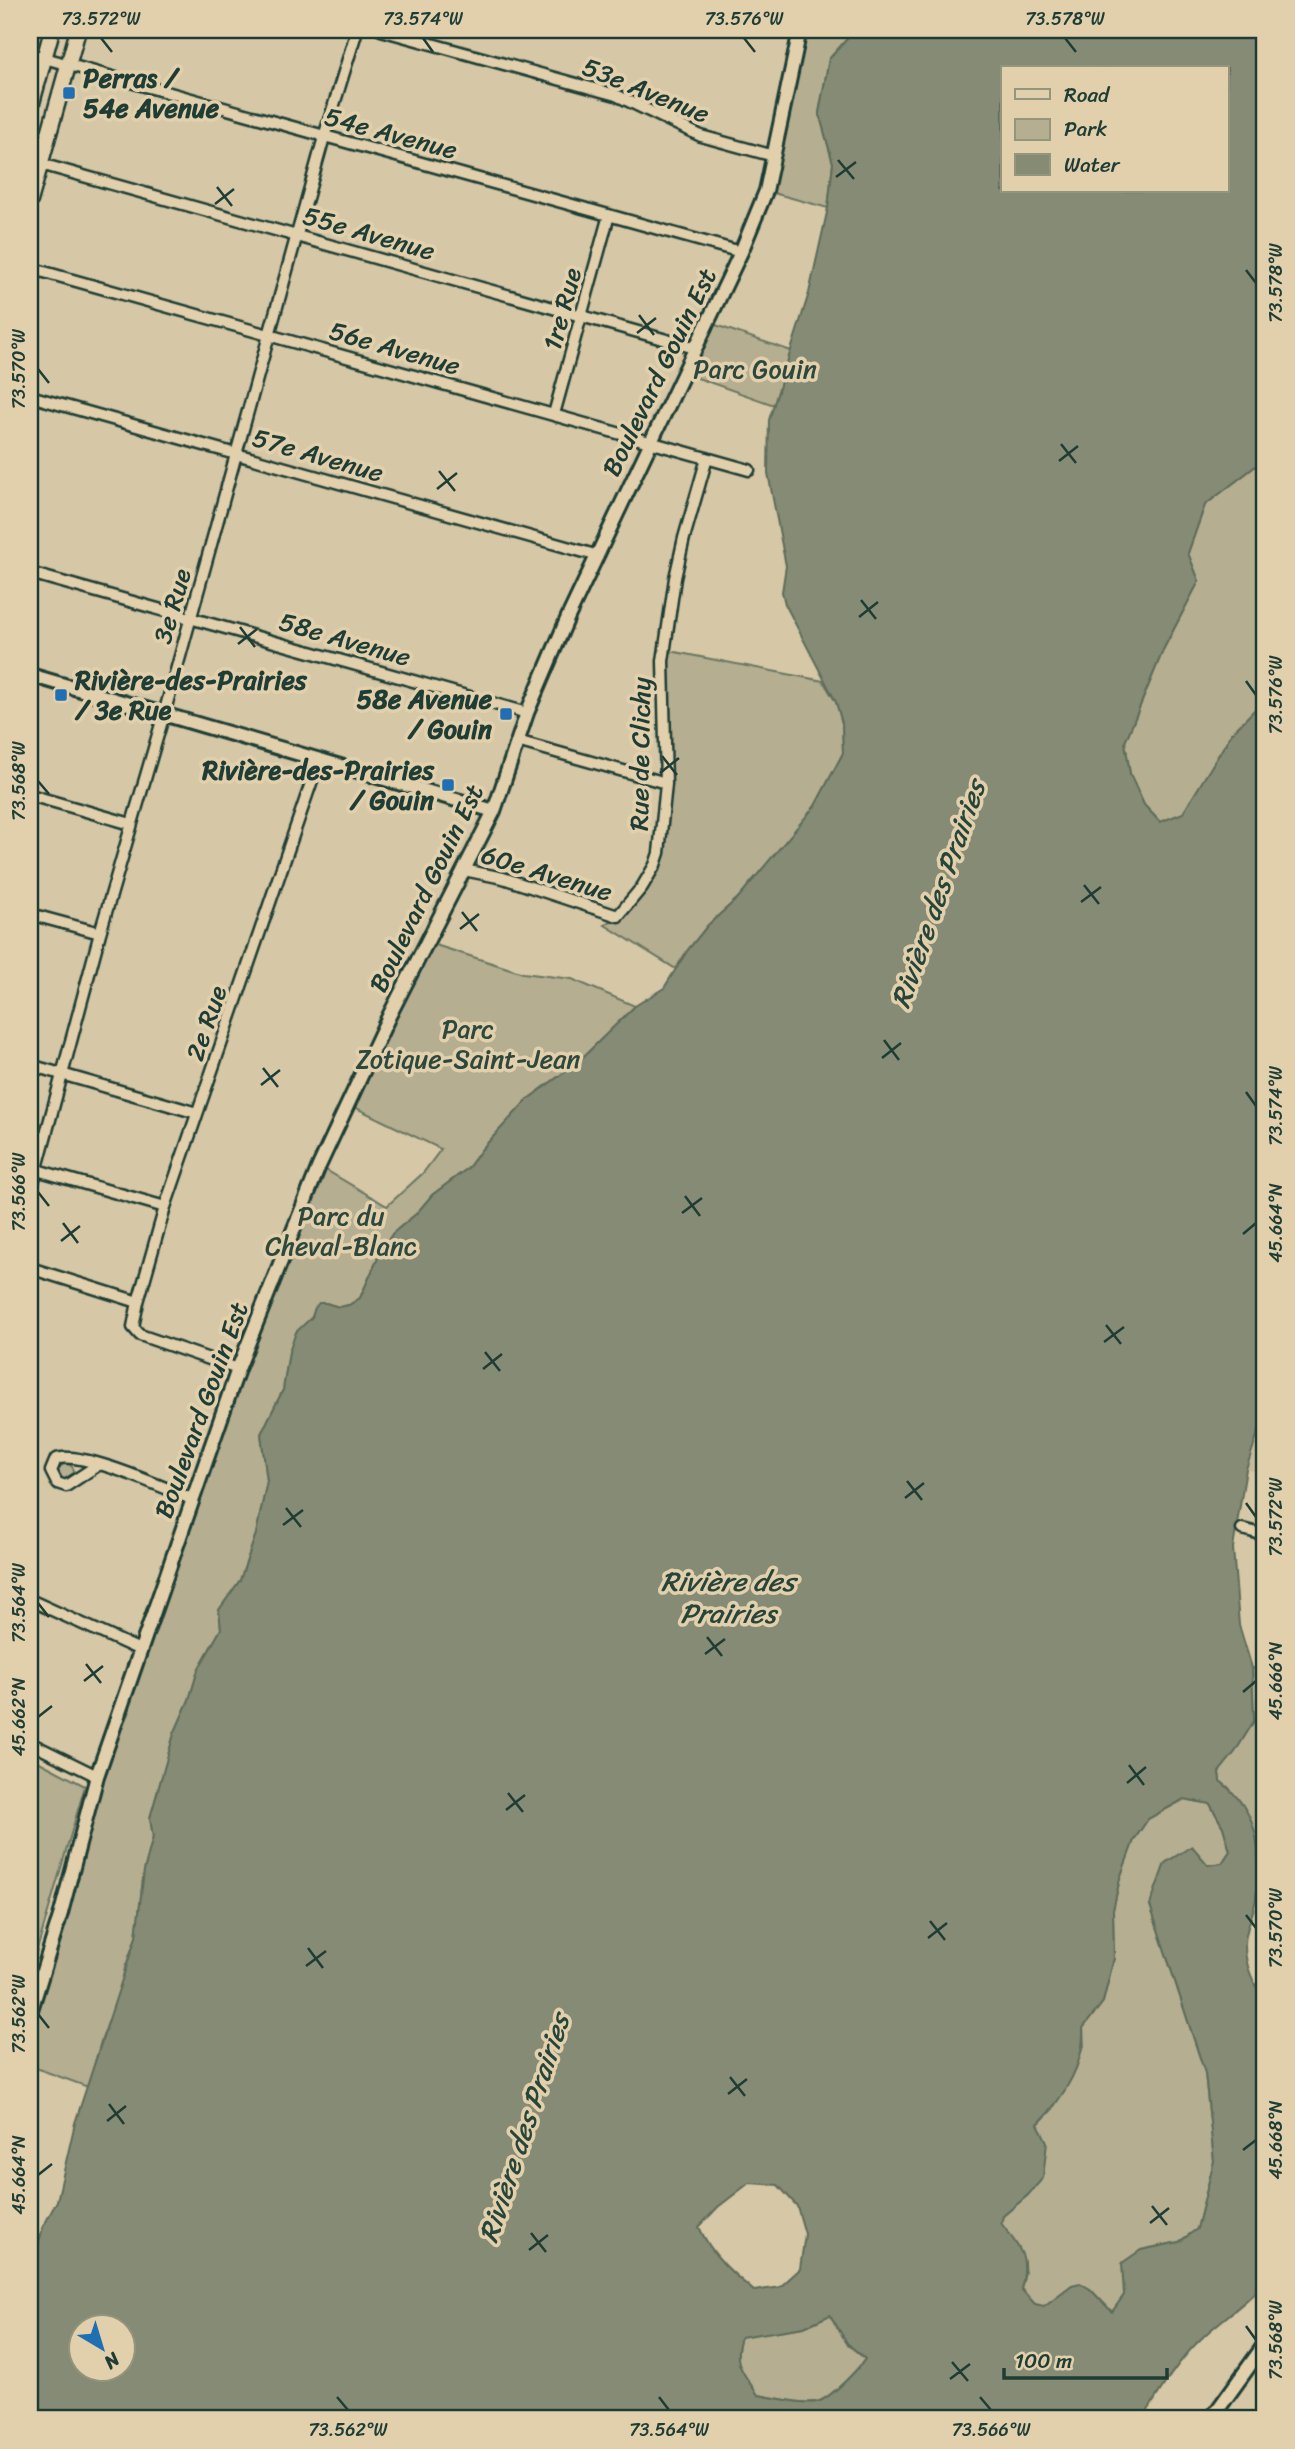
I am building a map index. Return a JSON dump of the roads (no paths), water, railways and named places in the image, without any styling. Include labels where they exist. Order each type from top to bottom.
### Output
[{"type":"main road","points":[[30,110],[37,56],[52,30]]},
{"type":"main road","points":[[30,201],[35,162],[78,30]]},
{"type":"street","name":"3e Rue","points":[[30,1194],[33,1170],[164,714],[324,137],[357,30]]},
{"type":"street","name":"53e Avenue","points":[[381,30],[616,95],[701,136],[774,156]]},
{"type":"street","name":"Boulevard Gouin Est","points":[[30,2013],[61,1913],[97,1776],[238,1369],[319,1166],[389,1016],[494,811],[527,713],[595,555],[741,252],[766,191],[800,30]]},
{"type":"street","name":"54e Avenue","points":[[37,56],[741,252]]},
{"type":"street","name":"55e Avenue","points":[[35,162],[695,348]]},
{"type":"street","name":"1re Rue","points":[[554,415],[609,215]]},
{"type":"street","name":"56e Avenue","points":[[30,268],[749,470]]},
{"type":"street","name":"57e Avenue","points":[[30,396],[595,555]]},
{"type":"street","name":"Rue de Clichy","points":[[618,916],[642,887],[655,864],[660,842],[666,783],[663,661],[675,578],[707,458]]},
{"type":"street","name":"58e Avenue","points":[[30,573],[527,713]]},
{"type":"street","points":[[30,675],[494,811]]},
{"type":"street","points":[[517,741],[666,783]]},
{"type":"street","name":"2e Rue","points":[[238,1369],[140,1335],[133,1327],[165,1207],[320,760]]},
{"type":"street","points":[[30,795],[131,824]]},
{"type":"street","name":"60e Avenue","points":[[464,870],[503,878],[618,916]]},
{"type":"street","points":[[30,914],[100,933]]},
{"type":"street","points":[[30,1066],[197,1113]]},
{"type":"street","points":[[33,1170],[165,1207]]},
{"type":"street","points":[[30,1268],[138,1302]]},
{"type":"street","points":[[98,1465],[127,1473],[192,1499]]},
{"type":"street","points":[[1242,1529],[1265,1535]]},
{"type":"street","points":[[30,1600],[140,1650]]},
{"type":"street","points":[[30,1743],[97,1776]]},
{"type":"street","points":[[1211,2419],[1265,2344]]},
{"type":"water","name":"Rivière des Prairies","points":[[855,30],[1265,30],[1265,468],[1257,465],[1205,505],[1188,553],[1199,581],[1164,648],[1125,742],[1130,774],[1144,805],[1160,822],[1183,813],[1232,733],[1265,699],[1265,1396],[1262,1421],[1246,1469],[1233,1548],[1239,1625],[1252,1668],[1254,1721],[1219,1772],[1220,1781],[1233,1793],[1251,1819],[1258,1848],[1256,1898],[1245,1946],[1251,1975],[1265,2001],[1265,2282],[1186,2355],[1143,2419],[30,2419],[33,2265],[43,2227],[57,2201],[75,2123],[136,1937],[144,1871],[153,1837],[150,1818],[174,1734],[189,1700],[198,1670],[221,1629],[219,1610],[240,1580],[256,1534],[267,1481],[261,1434],[283,1390],[289,1352],[296,1332],[312,1317],[319,1303],[339,1307],[349,1305],[360,1298],[382,1249],[393,1233],[416,1214],[432,1195],[468,1168],[528,1099],[577,1063],[635,1006],[664,988],[687,951],[708,925],[738,898],[815,806],[843,753],[842,723],[836,702],[785,604],[782,592],[786,566],[768,473],[769,420],[809,293],[828,208],[833,163],[819,113],[829,59]],"holes":[[[1184,1799],[1210,1804],[1223,1827],[1230,1851],[1222,1863],[1208,1865],[1192,1846],[1165,1863],[1150,1905],[1205,2073],[1214,2161],[1197,2229],[1179,2242],[1141,2250],[1122,2263],[1124,2295],[1112,2312],[1090,2289],[1080,2283],[1072,2285],[1044,2306],[1035,2304],[1021,2289],[1024,2277],[1022,2253],[1001,2223],[1003,2216],[1043,2178],[1047,2142],[1038,2124],[1071,2080],[1080,2055],[1083,2028],[1103,2002],[1114,1958],[1113,1910],[1120,1878],[1134,1840],[1148,1819]],[[749,2183],[778,2185],[797,2206],[805,2234],[800,2269],[780,2287],[754,2291],[716,2255],[699,2227],[718,2207]],[[830,2315],[847,2343],[865,2359],[857,2370],[820,2401],[807,2402],[758,2395],[738,2361],[741,2337],[804,2327]]]},
{"type":"place","name":"Perras / 54e Avenue","points":[[69,93]]},
{"type":"place","name":"Rivière-des-Prairies / 3e Rue","points":[[61,695]]},
{"type":"place","name":"58e Avenue / Gouin","points":[[506,714]]},
{"type":"place","name":"Rivière-des-Prairies / Gouin","points":[[448,785]]},
{"type":"park label","name":"Parc Gouin","points":[[755,369]]},
{"type":"park label","name":"Parc Zotique-Saint-Jean","points":[[468,1044]]},
{"type":"park label","name":"Parc du Cheval-Blanc","points":[[341,1231]]}]
